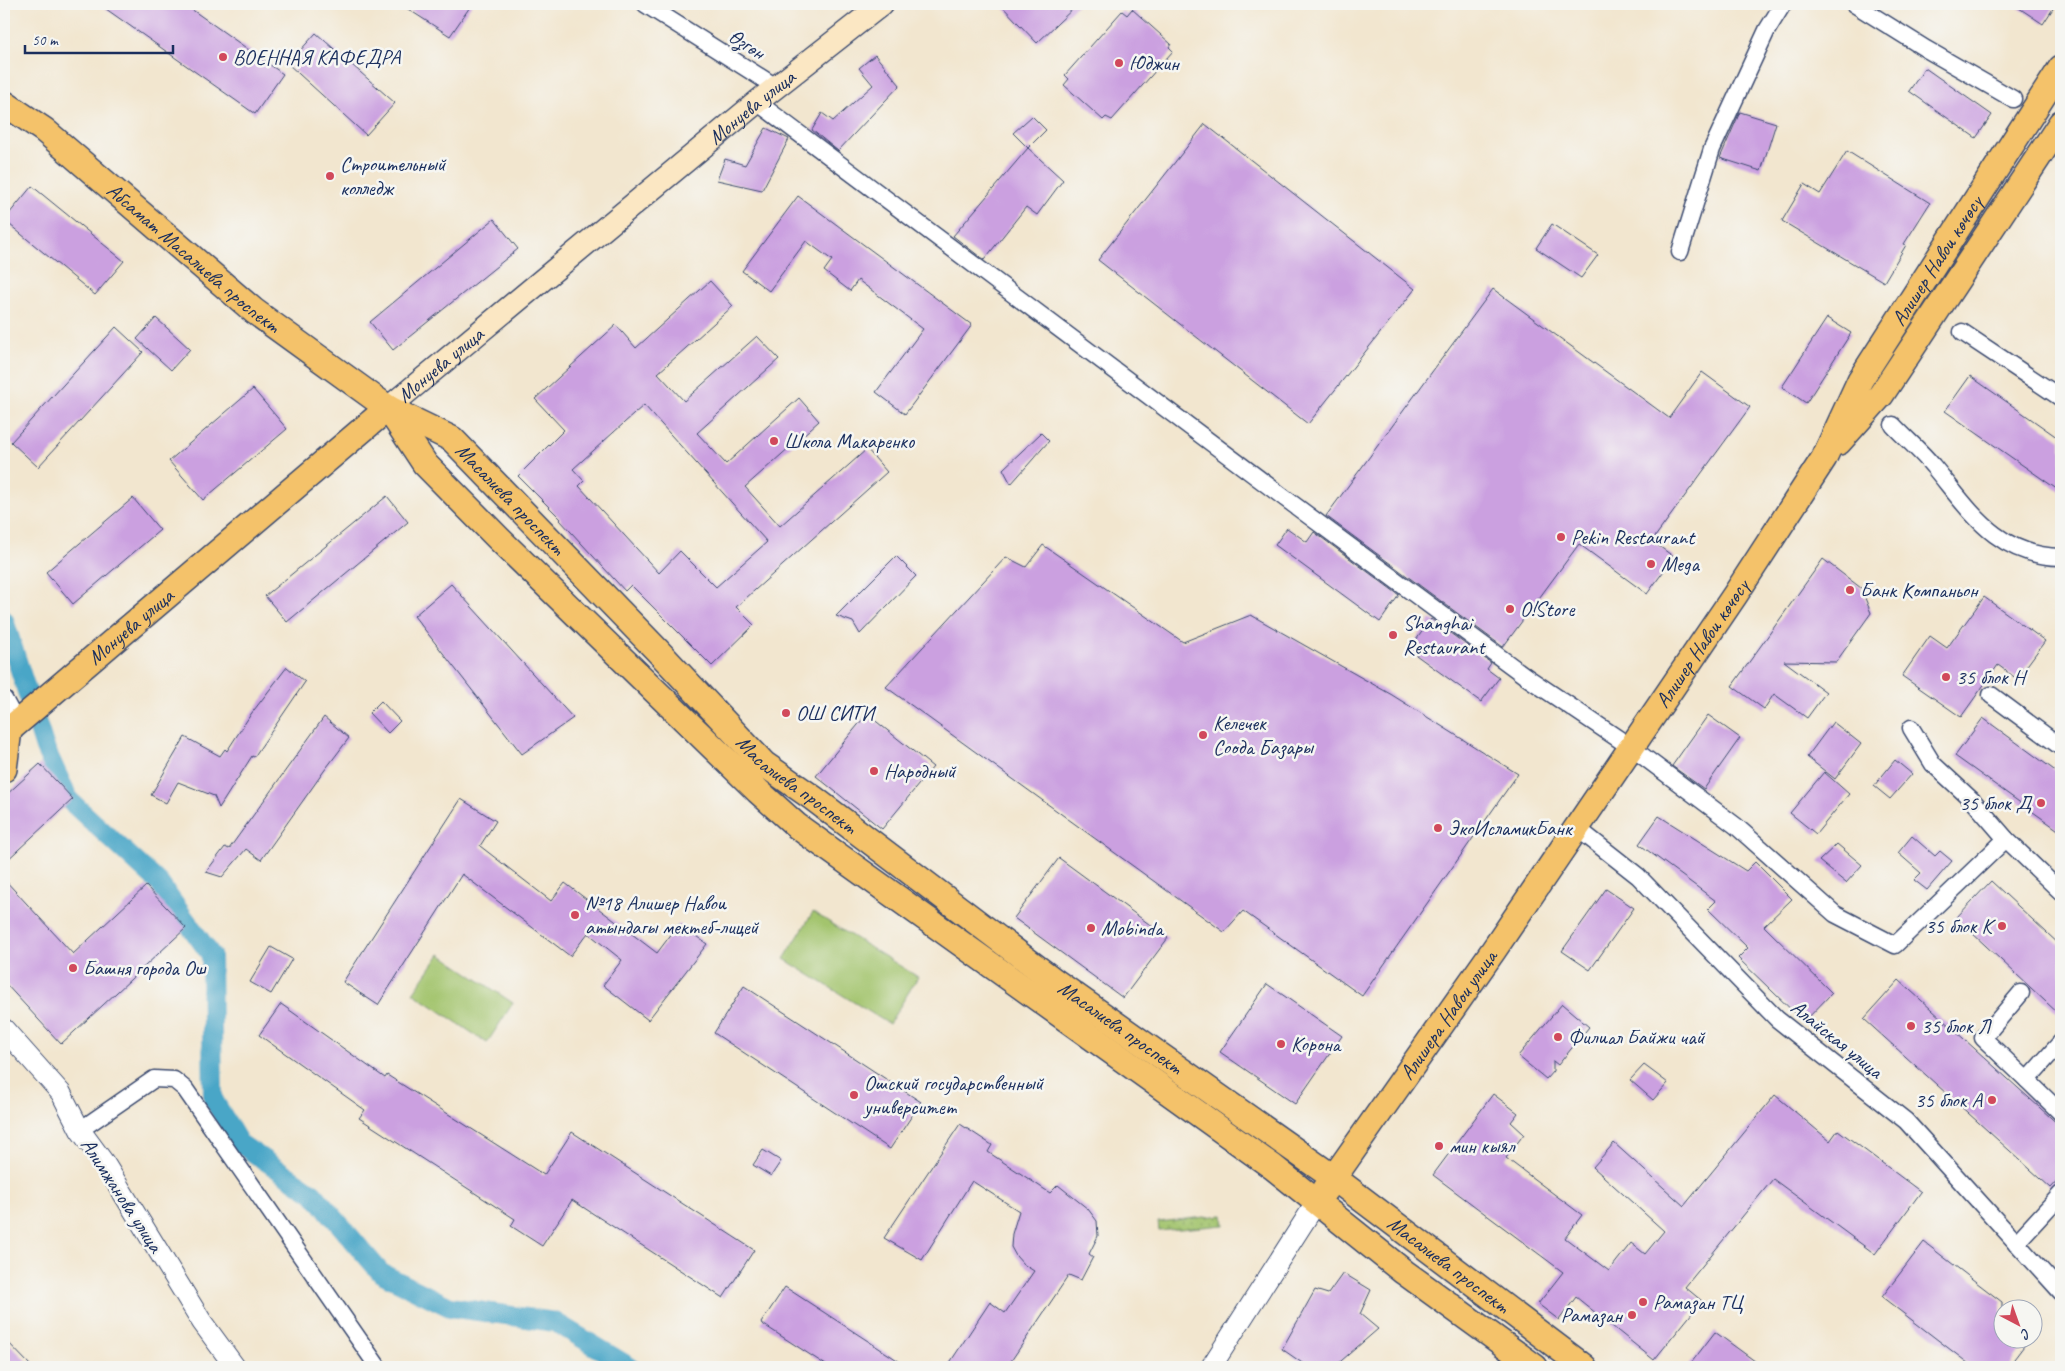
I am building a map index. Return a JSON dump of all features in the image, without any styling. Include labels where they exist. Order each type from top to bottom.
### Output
[{"type":"main road","name":"Монуева улица","points":[[12,726],[388,408],[757,102],[882,4]]},
{"type":"main road","name":"Алишер Навои көчөсү","points":[[1577,828],[1824,458],[1860,380],[2061,68]]},
{"type":"main road","name":"Абсамат Масалиева проспект","points":[[4,103],[44,130],[254,311],[388,408]]},
{"type":"main road","name":"Алишер Навои көчөсү","points":[[1824,458],[1882,395],[2061,123]]},
{"type":"main road","name":"Масалиева проспект","points":[[388,408],[452,439],[657,650],[764,764],[813,798],[1053,980],[1334,1178],[1584,1367]]},
{"type":"main road","name":"Масалиева проспект","points":[[388,408],[425,464],[499,539],[797,826],[1273,1168],[1404,1272],[1535,1367]]},
{"type":"main road","points":[[4,769],[12,726]]},
{"type":"main road","name":"Алишера Навои улица","points":[[1316,1203],[1577,828]]},
{"type":"street","name":"Өзгөн","points":[[645,4],[776,87]]},
{"type":"street","points":[[1680,252],[1712,149],[1768,30],[1783,4]]},
{"type":"street","points":[[1854,4],[2012,99]]},
{"type":"street","points":[[757,102],[1520,672],[1632,748],[1736,826],[1835,914],[1895,945],[2006,839]]},
{"type":"street","points":[[1962,332],[2061,398]]},
{"type":"street","points":[[1893,425],[1932,464],[1968,510],[2005,542],[2043,557],[2061,557]]},
{"type":"street","points":[[1990,695],[2061,747]]},
{"type":"street","points":[[4,699],[12,726]]},
{"type":"street","points":[[1911,728],[1933,764],[1974,802],[2006,839],[2061,892]]},
{"type":"street","name":"Алайская улица","points":[[1577,828],[1638,876],[1777,1019],[1906,1121],[2061,1292]]},
{"type":"street","points":[[2021,994],[1983,1038],[2061,1113]]},
{"type":"street","name":"Алимжанова улица","points":[[4,1029],[61,1093],[80,1130],[105,1164],[202,1322],[235,1367]]},
{"type":"street","points":[[2028,1080],[2061,1042]]},
{"type":"street","points":[[80,1130],[154,1079],[174,1080],[185,1089],[378,1367]]},
{"type":"street","points":[[2016,1244],[2061,1194]]},
{"type":"street","points":[[1211,1367],[1316,1203]]},
{"type":"green space","points":[[813,912],[918,977],[889,1024],[784,959]]},
{"type":"green space","points":[[440,954],[513,1003],[487,1043],[413,993]]},
{"type":"green space","points":[[1223,1215],[1224,1225],[1159,1231],[1158,1222]]},
{"type":"building","points":[[99,4],[184,4],[283,74],[255,114]]},
{"type":"building","points":[[400,4],[472,4],[450,36]]},
{"type":"building","points":[[1000,4],[1078,4],[1037,43]]},
{"type":"building","points":[[2013,4],[2056,4],[2043,24]]},
{"type":"building","name":"Юджин","points":[[1132,9],[1171,44],[1169,47],[1173,51],[1112,120],[1106,117],[1103,120],[1064,85],[1069,79],[1065,75],[1122,11],[1127,15]]},
{"type":"building","points":[[316,33],[395,103],[366,135],[288,64]]},
{"type":"building","points":[[875,55],[900,85],[838,151],[812,130],[822,113],[833,121],[873,85],[859,68]]},
{"type":"building","points":[[1925,68],[1992,115],[1976,138],[1909,91]]},
{"type":"building","points":[[1740,112],[1776,123],[1761,171],[1720,158]]},
{"type":"building","points":[[1032,116],[1046,130],[1028,148],[1013,133]]},
{"type":"building","points":[[1205,124],[1415,289],[1308,424],[1098,260]]},
{"type":"building","points":[[766,128],[789,139],[762,190],[717,180],[725,159],[745,165]]},
{"type":"building","points":[[1028,148],[1063,180],[1037,215],[1026,207],[984,260],[953,236]]},
{"type":"building","points":[[1847,151],[1930,203],[1904,244],[1906,245],[1884,282],[1782,221],[1804,184],[1820,194]]},
{"type":"building","points":[[32,186],[124,261],[95,295],[4,220]]},
{"type":"building","points":[[798,196],[972,325],[905,414],[876,392],[923,329],[858,280],[850,291],[824,271],[832,260],[806,241],[769,291],[742,271]]},
{"type":"building","points":[[494,219],[518,249],[393,350],[370,322]]},
{"type":"building","points":[[1552,224],[1598,255],[1581,278],[1536,248]]},
{"type":"building","name":"Школа Макаренко","points":[[710,281],[733,306],[658,373],[684,401],[757,336],[779,359],[697,433],[726,464],[799,398],[819,421],[745,487],[780,526],[867,449],[887,472],[736,607],[754,625],[712,666],[631,585],[625,591],[561,519],[518,476],[564,430],[535,399],[616,325],[636,348]],"holes":[[[644,405],[767,542],[716,587],[680,551],[659,573],[579,486],[584,481],[573,469]]]},
{"type":"building","points":[[1493,289],[1669,418],[1702,372],[1750,407],[1652,541],[1674,557],[1647,594],[1579,544],[1503,647],[1326,516]]},
{"type":"building","points":[[156,318],[190,349],[171,370],[137,339]]},
{"type":"building","points":[[1827,318],[1851,333],[1806,403],[1782,387]]},
{"type":"building","points":[[116,327],[143,352],[38,467],[11,442]]},
{"type":"building","points":[[1970,376],[2061,440],[2061,492],[1945,411]]},
{"type":"building","points":[[253,389],[287,429],[203,500],[169,461]]},
{"type":"building","points":[[1041,433],[1049,441],[1011,484],[1003,469]]},
{"type":"building","points":[[387,496],[408,522],[287,622],[265,596]]},
{"type":"building","points":[[133,498],[160,530],[73,604],[46,572]]},
{"type":"building","points":[[1287,528],[1307,542],[1314,532],[1399,595],[1380,622],[1275,545]]},
{"type":"building","name":"Келечек Соода Базары","points":[[1043,545],[1183,642],[1251,615],[1392,695],[1518,774],[1362,996],[1243,911],[1224,932],[886,687],[1006,557],[1026,567]]},
{"type":"building","points":[[896,556],[916,576],[860,634],[853,622],[836,616]]},
{"type":"building","points":[[1823,559],[1861,588],[1871,613],[1836,662],[1784,661],[1826,692],[1807,718],[1774,694],[1764,709],[1732,686]]},
{"type":"building","points":[[451,584],[573,718],[522,754],[414,616]]},
{"type":"building","points":[[1984,597],[2045,641],[2017,679],[1998,665],[1961,717],[1902,676],[1930,636],[1947,648]]},
{"type":"building","points":[[1431,619],[1491,663],[1487,669],[1499,678],[1481,702],[1409,650]]},
{"type":"building","points":[[287,667],[305,682],[254,757],[252,756],[219,808],[214,796],[178,782],[166,803],[151,795],[185,737],[220,756],[225,749],[227,751],[251,714]]},
{"type":"building","points":[[381,701],[400,721],[388,733],[369,713]]},
{"type":"building","name":"Народный","points":[[867,714],[933,767],[882,829],[816,776]]},
{"type":"building","points":[[1708,715],[1740,738],[1704,789],[1672,766]]},
{"type":"building","points":[[324,717],[349,738],[261,860],[246,849],[222,877],[206,872],[225,847],[229,849]]},
{"type":"building","name":"35 блок Д","points":[[1983,718],[2061,775],[2061,832],[1955,756]]},
{"type":"building","points":[[1833,722],[1861,744],[1835,779],[1807,757]]},
{"type":"building","points":[[1895,760],[1912,774],[1890,799],[1874,786]]},
{"type":"building","points":[[40,764],[73,799],[4,863],[4,797]]},
{"type":"building","points":[[1824,772],[1849,794],[1816,834],[1790,813]]},
{"type":"building","points":[[461,799],[496,821],[480,846],[551,901],[565,883],[657,953],[679,924],[707,944],[648,1020],[603,985],[622,960],[588,933],[570,956],[462,874],[378,1005],[343,982]]},
{"type":"building","points":[[1659,816],[1746,871],[1755,862],[1792,899],[1764,926],[1832,993],[1804,1022],[1738,958],[1748,948],[1708,909],[1716,901],[1639,844]]},
{"type":"building","points":[[1912,836],[1935,856],[1940,851],[1952,861],[1927,890],[1914,880],[1921,873],[1898,853]]},
{"type":"building","points":[[1837,844],[1862,865],[1846,883],[1819,861]]},
{"type":"building","name":"Mobinda","points":[[1059,858],[1168,938],[1123,998],[1014,918]]},
{"type":"building","name":"Башня города Ош","points":[[4,879],[73,954],[146,886],[186,928],[61,1044],[4,982]]},
{"type":"building","name":"35 блок К","points":[[1991,881],[2061,946],[2061,1016],[1956,918]]},
{"type":"building","points":[[1606,889],[1634,908],[1590,970],[1562,951]]},
{"type":"building","points":[[271,947],[292,959],[271,994],[250,982]]},
{"type":"building","name":"35 блок А","points":[[1899,980],[2061,1127],[2061,1177],[2051,1188],[1864,1019]]},
{"type":"building","name":"Корона","points":[[1267,984],[1342,1036],[1295,1104],[1220,1052]]},
{"type":"building","points":[[744,986],[921,1102],[890,1149],[714,1033]]},
{"type":"building","points":[[281,1004],[385,1078],[387,1075],[544,1175],[572,1132],[754,1250],[723,1298],[572,1200],[542,1246],[511,1226],[515,1219],[359,1118],[365,1110],[259,1035]]},
{"type":"building","name":"Филиал Байжи чай","points":[[1562,1004],[1589,1027],[1558,1065],[1553,1061],[1553,1071],[1546,1079],[1518,1056]]},
{"type":"building","points":[[1644,1065],[1668,1083],[1653,1100],[1630,1080]]},
{"type":"building","points":[[1493,1094],[1518,1113],[1511,1122],[1524,1134],[1506,1158],[1582,1215],[1565,1238],[1609,1271],[1631,1243],[1645,1254],[1664,1231],[1593,1167],[1614,1143],[1684,1206],[1775,1095],[1830,1141],[1838,1130],[1921,1192],[1875,1254],[1773,1179],[1685,1287],[1702,1301],[1654,1360],[1576,1297],[1559,1320],[1538,1304],[1563,1272],[1433,1175]]},
{"type":"building","points":[[960,1124],[992,1145],[988,1152],[1050,1193],[1058,1185],[1088,1209],[1097,1221],[1098,1236],[1089,1254],[1093,1257],[1081,1280],[1069,1275],[1007,1367],[947,1367],[990,1302],[1005,1313],[1034,1271],[1023,1264],[1011,1247],[1012,1234],[1019,1211],[972,1181],[922,1260],[884,1238]]},
{"type":"building","points":[[763,1150],[781,1161],[771,1176],[753,1165]]},
{"type":"building","points":[[1924,1242],[1997,1298],[1992,1298],[1992,1348],[2022,1348],[2008,1367],[1973,1367],[1882,1297]]},
{"type":"building","points":[[1343,1273],[1371,1290],[1360,1314],[1378,1329],[1334,1367],[1308,1367],[1282,1349],[1315,1290],[1328,1294]]},
{"type":"building","points":[[785,1287],[908,1367],[829,1367],[761,1323]]},
{"type":"building","points":[[1715,1332],[1763,1367],[1688,1367]]},
{"type":"building","points":[[4,1338],[32,1367],[4,1367]]},
{"type":"waterway","points":[[4,620],[45,748],[69,800],[159,883],[211,955],[213,1099],[239,1143],[313,1193],[381,1273],[450,1307],[555,1322],[630,1367]]},
{"type":"place","name":"ВОЕННАЯ КАФЕДРА","points":[[223,57]]},
{"type":"place","name":"Юджин","points":[[1119,63]]},
{"type":"place","name":"Строительный колледж","points":[[330,176]]},
{"type":"place","name":"Школа Макаренко","points":[[774,441]]},
{"type":"place","name":"Pekin Restaurant","points":[[1561,537]]},
{"type":"place","name":"Mega","points":[[1651,564]]},
{"type":"place","name":"Банк Компаньон","points":[[1850,590]]},
{"type":"place","name":"O!Store","points":[[1510,609]]},
{"type":"place","name":"Shanghai Restaurant","points":[[1393,635]]},
{"type":"place","name":"35 блок Н","points":[[1946,677]]},
{"type":"place","name":"ОШ СИТИ","points":[[786,713]]},
{"type":"place","name":"Келечек Соода Базары","points":[[1203,735]]},
{"type":"place","name":"Народный","points":[[874,771]]},
{"type":"place","name":"35 блок Д","points":[[2041,803]]},
{"type":"place","name":"ЭкоИсламикБанк","points":[[1438,828]]},
{"type":"place","name":"№18 Алишер Навои атындагы мектеб-лицей","points":[[575,915]]},
{"type":"place","name":"35 блок К","points":[[2002,926]]},
{"type":"place","name":"Mobinda","points":[[1091,928]]},
{"type":"place","name":"Башня города Ош","points":[[73,968]]},
{"type":"place","name":"35 блок Л","points":[[1911,1026]]},
{"type":"place","name":"Филиал Байжи чай","points":[[1558,1037]]},
{"type":"place","name":"Корона","points":[[1281,1044]]},
{"type":"place","name":"Ошский государственный университет","points":[[854,1095]]},
{"type":"place","name":"35 блок А","points":[[1992,1100]]},
{"type":"place","name":"мин кыял","points":[[1439,1146]]},
{"type":"place","name":"Рамазан ТЦ","points":[[1643,1302]]},
{"type":"place","name":"Рамазан","points":[[1632,1315]]}]
